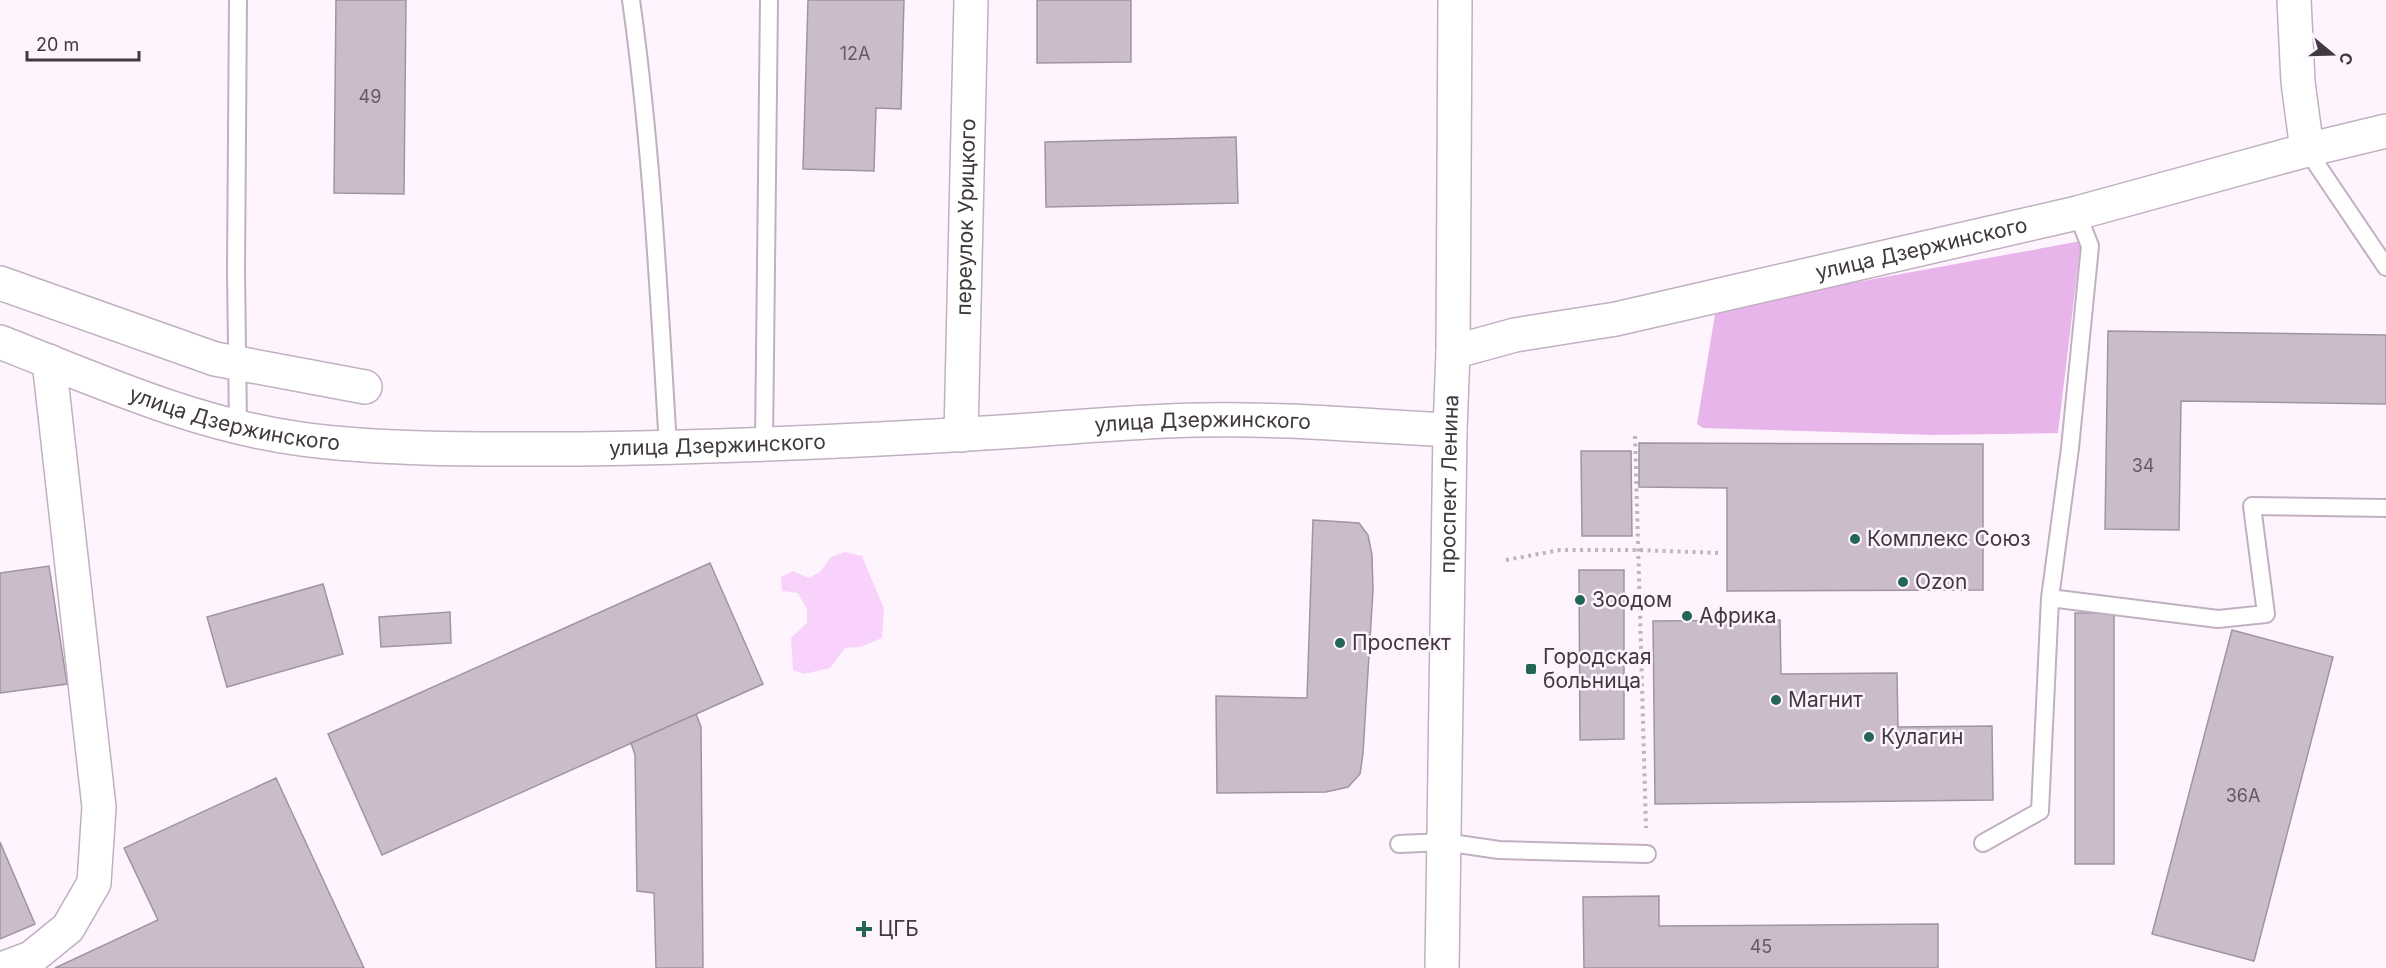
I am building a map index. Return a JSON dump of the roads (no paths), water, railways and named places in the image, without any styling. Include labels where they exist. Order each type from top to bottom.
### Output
[{"type":"street","name":"переулок Урицкого","points":[[961,435],[971,0]]},
{"type":"street","name":"проспект Ленина","points":[[1442,968],[1453,352],[1455,0]]},
{"type":"street","points":[[2294,0],[2298,82],[2307,150]]},
{"type":"street","name":"улица Дзержинского","points":[[1453,352],[1515,334],[1616,319],[2077,213],[2307,150],[2386,131]]},
{"type":"street","points":[[0,282],[215,359],[365,387]]},
{"type":"street","name":"улица Дзержинского","points":[[0,342],[164,406],[238,427],[300,439],[391,446],[488,449],[668,447],[961,435],[1198,420],[1307,422],[1450,430]]},
{"type":"street","points":[[4,968],[31,958],[68,928],[94,883],[99,807],[49,361]]},
{"type":"lane","points":[[238,0],[236,363],[238,427]]},
{"type":"lane","points":[[631,0],[638,52],[653,227],[668,447]]},
{"type":"lane","points":[[764,443],[769,0]]},
{"type":"lane","points":[[2307,150],[2386,267]]},
{"type":"lane","points":[[1983,843],[2040,811],[2050,598],[2070,448],[2090,246],[2077,213]]},
{"type":"lane","points":[[2050,598],[2218,619],[2266,614],[2252,506],[2386,508]]},
{"type":"lane","points":[[1399,844],[1444,842],[1499,850],[1647,854]]},
{"type":"place","name":"Комплекс Союз","points":[[1855,539]]},
{"type":"place","name":"Ozon","points":[[1903,582]]},
{"type":"place","name":"Зоодом","points":[[1580,600]]},
{"type":"place","name":"Африка","points":[[1687,616]]},
{"type":"place","name":"Проспект","points":[[1340,643]]},
{"type":"place","name":"Городская больница","points":[[1531,669]]},
{"type":"place","name":"Магнит","points":[[1776,700]]},
{"type":"place","name":"Кулагин","points":[[1869,737]]},
{"type":"place","name":"ЦГБ","points":[[864,929]]}]
